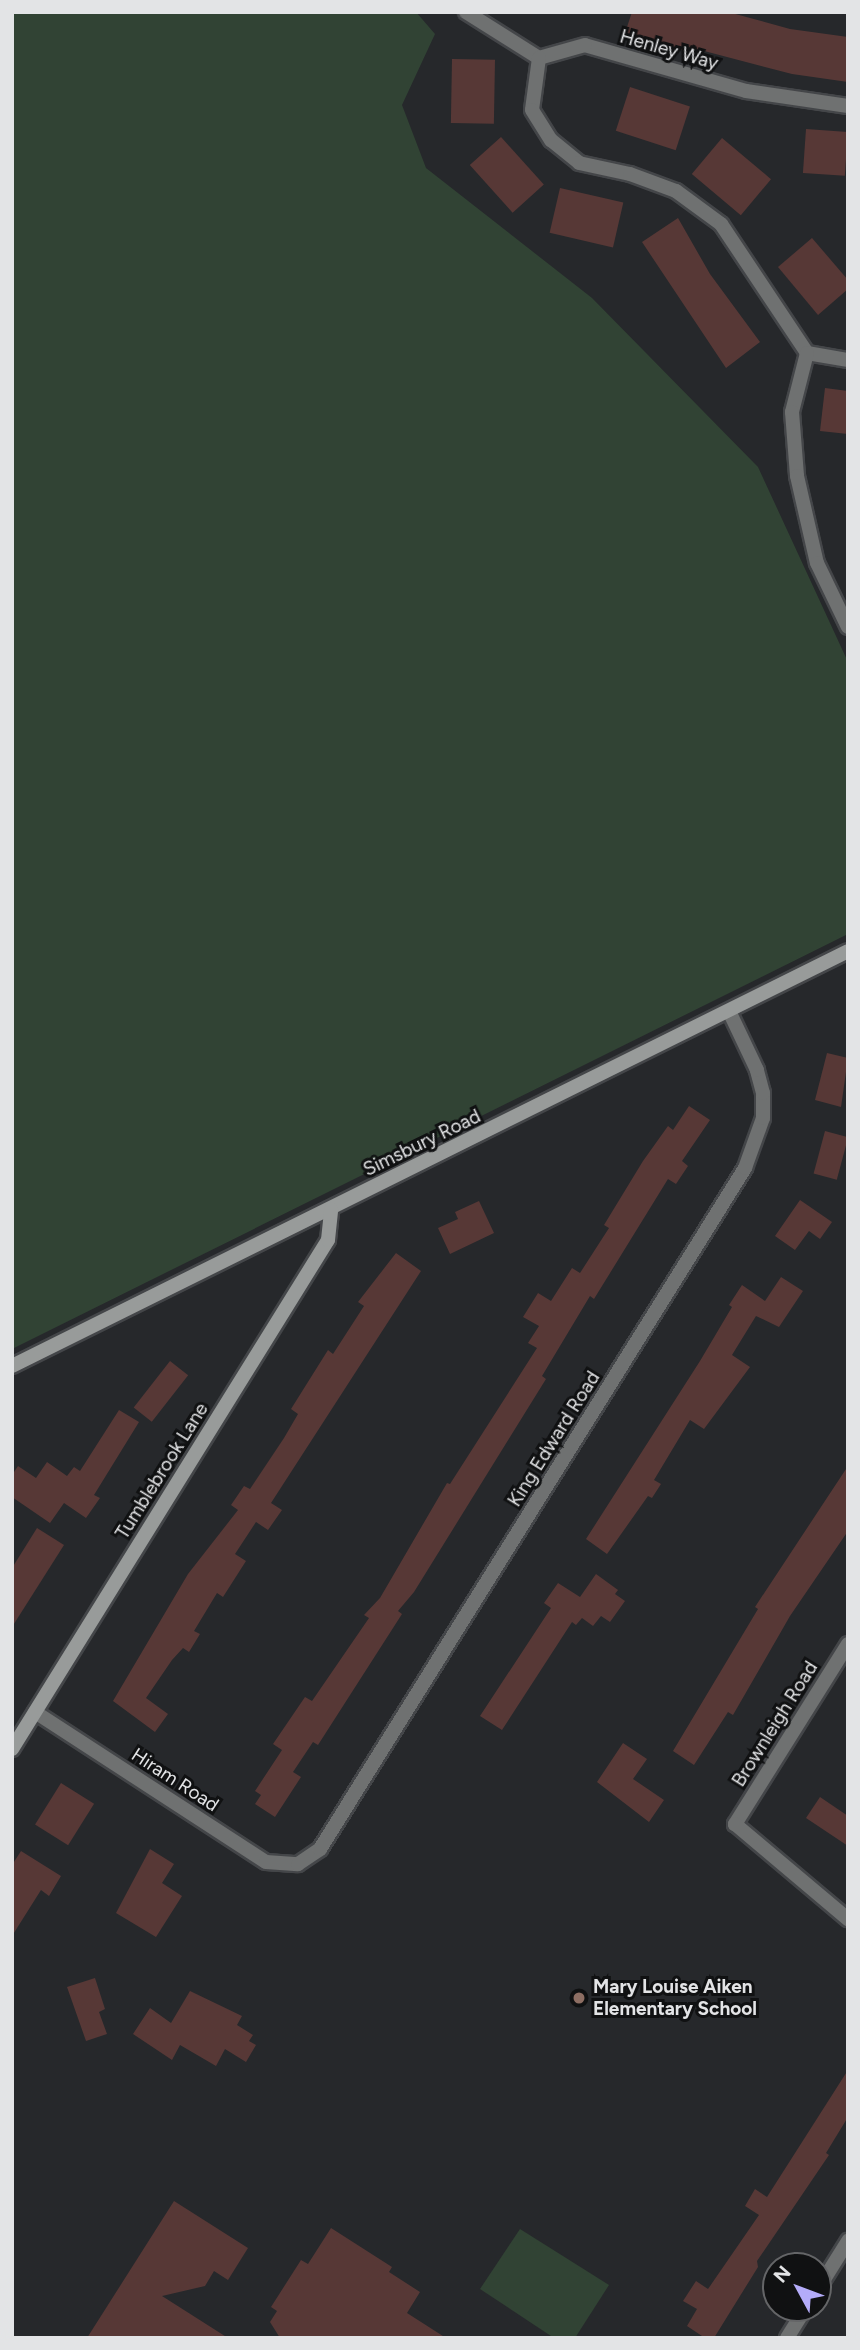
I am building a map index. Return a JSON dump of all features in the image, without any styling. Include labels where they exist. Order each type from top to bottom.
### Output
[{"type":"main road","name":"Simsbury Road","points":[[12,1367],[848,951]]},
{"type":"main road","name":"Tumblebrook Lane","points":[[12,1749],[328,1240],[331,1209]]},
{"type":"street","points":[[466,12],[539,58],[532,110],[551,140],[579,163],[630,174],[676,191],[722,224],[807,353],[848,360]]},
{"type":"street","name":"Henley Way","points":[[539,58],[585,45],[746,91],[848,106]]},
{"type":"street","points":[[807,353],[792,412],[797,476],[817,563],[848,627]]},
{"type":"street","name":"King Edward Road","points":[[298,1864],[310,1859],[328,1838],[746,1168],[764,1118],[762,1093],[757,1070],[729,1011]]},
{"type":"street","name":"Brownleigh Road","points":[[848,1644],[735,1824],[848,1919]]},
{"type":"street","name":"Hiram Road","points":[[35,1712],[266,1862],[298,1864]]},
{"type":"street","points":[[832,2267],[848,2241]]},
{"type":"street","points":[[787,2338],[797,2322]]},
{"type":"green space","points":[[12,12],[416,12],[435,34],[402,105],[426,168],[592,298],[758,467],[848,662],[848,934],[12,1349]]},
{"type":"green space","points":[[520,2229],[609,2285],[575,2338],[554,2338],[480,2289]]},
{"type":"building","points":[[632,12],[728,12],[790,29],[848,37],[848,82],[792,74],[689,47],[688,52],[625,33]]},
{"type":"building","points":[[452,59],[495,60],[494,124],[451,123]]},
{"type":"building","points":[[630,87],[690,106],[676,150],[616,131]]},
{"type":"building","points":[[806,129],[848,132],[845,176],[803,173]]},
{"type":"building","points":[[501,137],[544,185],[513,213],[470,165]]},
{"type":"building","points":[[722,138],[771,179],[741,215],[692,174]]},
{"type":"building","points":[[560,188],[623,203],[613,247],[550,233]]},
{"type":"building","points":[[678,218],[710,274],[760,342],[726,368],[642,242]]},
{"type":"building","points":[[812,238],[848,280],[848,289],[818,315],[778,267]]},
{"type":"building","points":[[825,388],[848,391],[848,434],[820,431]]},
{"type":"building","points":[[827,1053],[848,1058],[841,1107],[815,1100]]},
{"type":"building","points":[[689,1106],[710,1120],[682,1161],[688,1166],[676,1184],[668,1179],[594,1299],[590,1296],[542,1376],[546,1379],[414,1592],[398,1611],[402,1614],[318,1745],[313,1742],[293,1772],[301,1777],[275,1817],[255,1804],[261,1795],[255,1791],[282,1750],[273,1744],[305,1697],[312,1701],[369,1618],[364,1615],[380,1598],[447,1483],[450,1484],[537,1348],[528,1343],[539,1326],[523,1317],[538,1293],[551,1301],[572,1268],[580,1273],[609,1228],[604,1225],[643,1161],[668,1126],[673,1130]]},
{"type":"building","points":[[825,1131],[848,1137],[837,1180],[814,1174]]},
{"type":"building","points":[[800,1200],[832,1222],[820,1239],[809,1231],[795,1250],[775,1236]]},
{"type":"building","points":[[479,1201],[494,1233],[450,1254],[438,1228],[458,1219],[455,1212]]},
{"type":"building","points":[[396,1253],[421,1271],[271,1503],[282,1510],[268,1530],[256,1522],[235,1554],[246,1561],[223,1597],[217,1593],[194,1631],[200,1634],[189,1652],[183,1648],[146,1698],[168,1714],[155,1732],[113,1701],[188,1574],[238,1510],[231,1505],[244,1486],[250,1489],[284,1438],[298,1414],[291,1409],[328,1350],[333,1354],[364,1306],[358,1302]]},
{"type":"building","points":[[781,1277],[803,1291],[779,1327],[756,1316],[732,1355],[750,1367],[704,1429],[690,1420],[654,1480],[661,1484],[652,1498],[648,1496],[607,1554],[586,1539],[700,1361],[732,1307],[729,1305],[742,1285],[765,1301]]},
{"type":"building","points":[[170,1361],[188,1375],[152,1422],[134,1407]]},
{"type":"building","points":[[119,1410],[139,1422],[94,1495],[100,1498],[86,1518],[64,1503],[50,1523],[12,1497],[12,1475],[18,1466],[36,1478],[47,1462],[67,1476],[74,1467],[80,1471]]},
{"type":"building","points":[[848,1466],[848,1531],[790,1616],[733,1715],[728,1712],[694,1765],[673,1751],[758,1609],[755,1607]]},
{"type":"building","points":[[37,1528],[64,1545],[12,1627],[12,1568]]},
{"type":"building","points":[[596,1574],[618,1590],[615,1594],[625,1601],[610,1622],[601,1616],[593,1626],[582,1618],[576,1625],[572,1622],[502,1730],[480,1716],[551,1608],[544,1603],[558,1583],[580,1597]]},
{"type":"building","points":[[623,1743],[647,1759],[633,1779],[664,1800],[649,1822],[597,1782]]},
{"type":"building","points":[[61,1783],[94,1804],[68,1845],[35,1825]]},
{"type":"building","points":[[820,1797],[848,1816],[848,1846],[806,1818]]},
{"type":"building","points":[[150,1849],[174,1864],[162,1883],[182,1896],[156,1937],[116,1913]]},
{"type":"building","points":[[21,1851],[61,1876],[49,1896],[41,1890],[12,1936],[12,1865]]},
{"type":"building","points":[[95,1978],[105,2009],[99,2012],[107,2034],[86,2041],[67,1987]]},
{"type":"building","points":[[190,1991],[242,2016],[237,2025],[253,2035],[249,2041],[256,2045],[246,2062],[225,2049],[216,2066],[180,2045],[172,2060],[133,2034],[150,2008],[171,2023]]},
{"type":"building","points":[[848,2070],[848,2117],[826,2153],[829,2155],[762,2252],[757,2261],[758,2267],[714,2338],[705,2338],[687,2326],[697,2309],[683,2301],[696,2281],[708,2289],[759,2215],[745,2206],[755,2189],[767,2197]]},
{"type":"building","points":[[174,2201],[248,2248],[228,2280],[214,2271],[205,2286],[162,2296],[228,2338],[87,2338]]},
{"type":"building","points":[[331,2228],[392,2267],[389,2272],[420,2292],[407,2313],[446,2338],[280,2338],[270,2322],[277,2311],[271,2307],[301,2260],[308,2264]]},
{"type":"place","name":"Mary Louise Aiken Elementary School","points":[[579,1998]]}]
